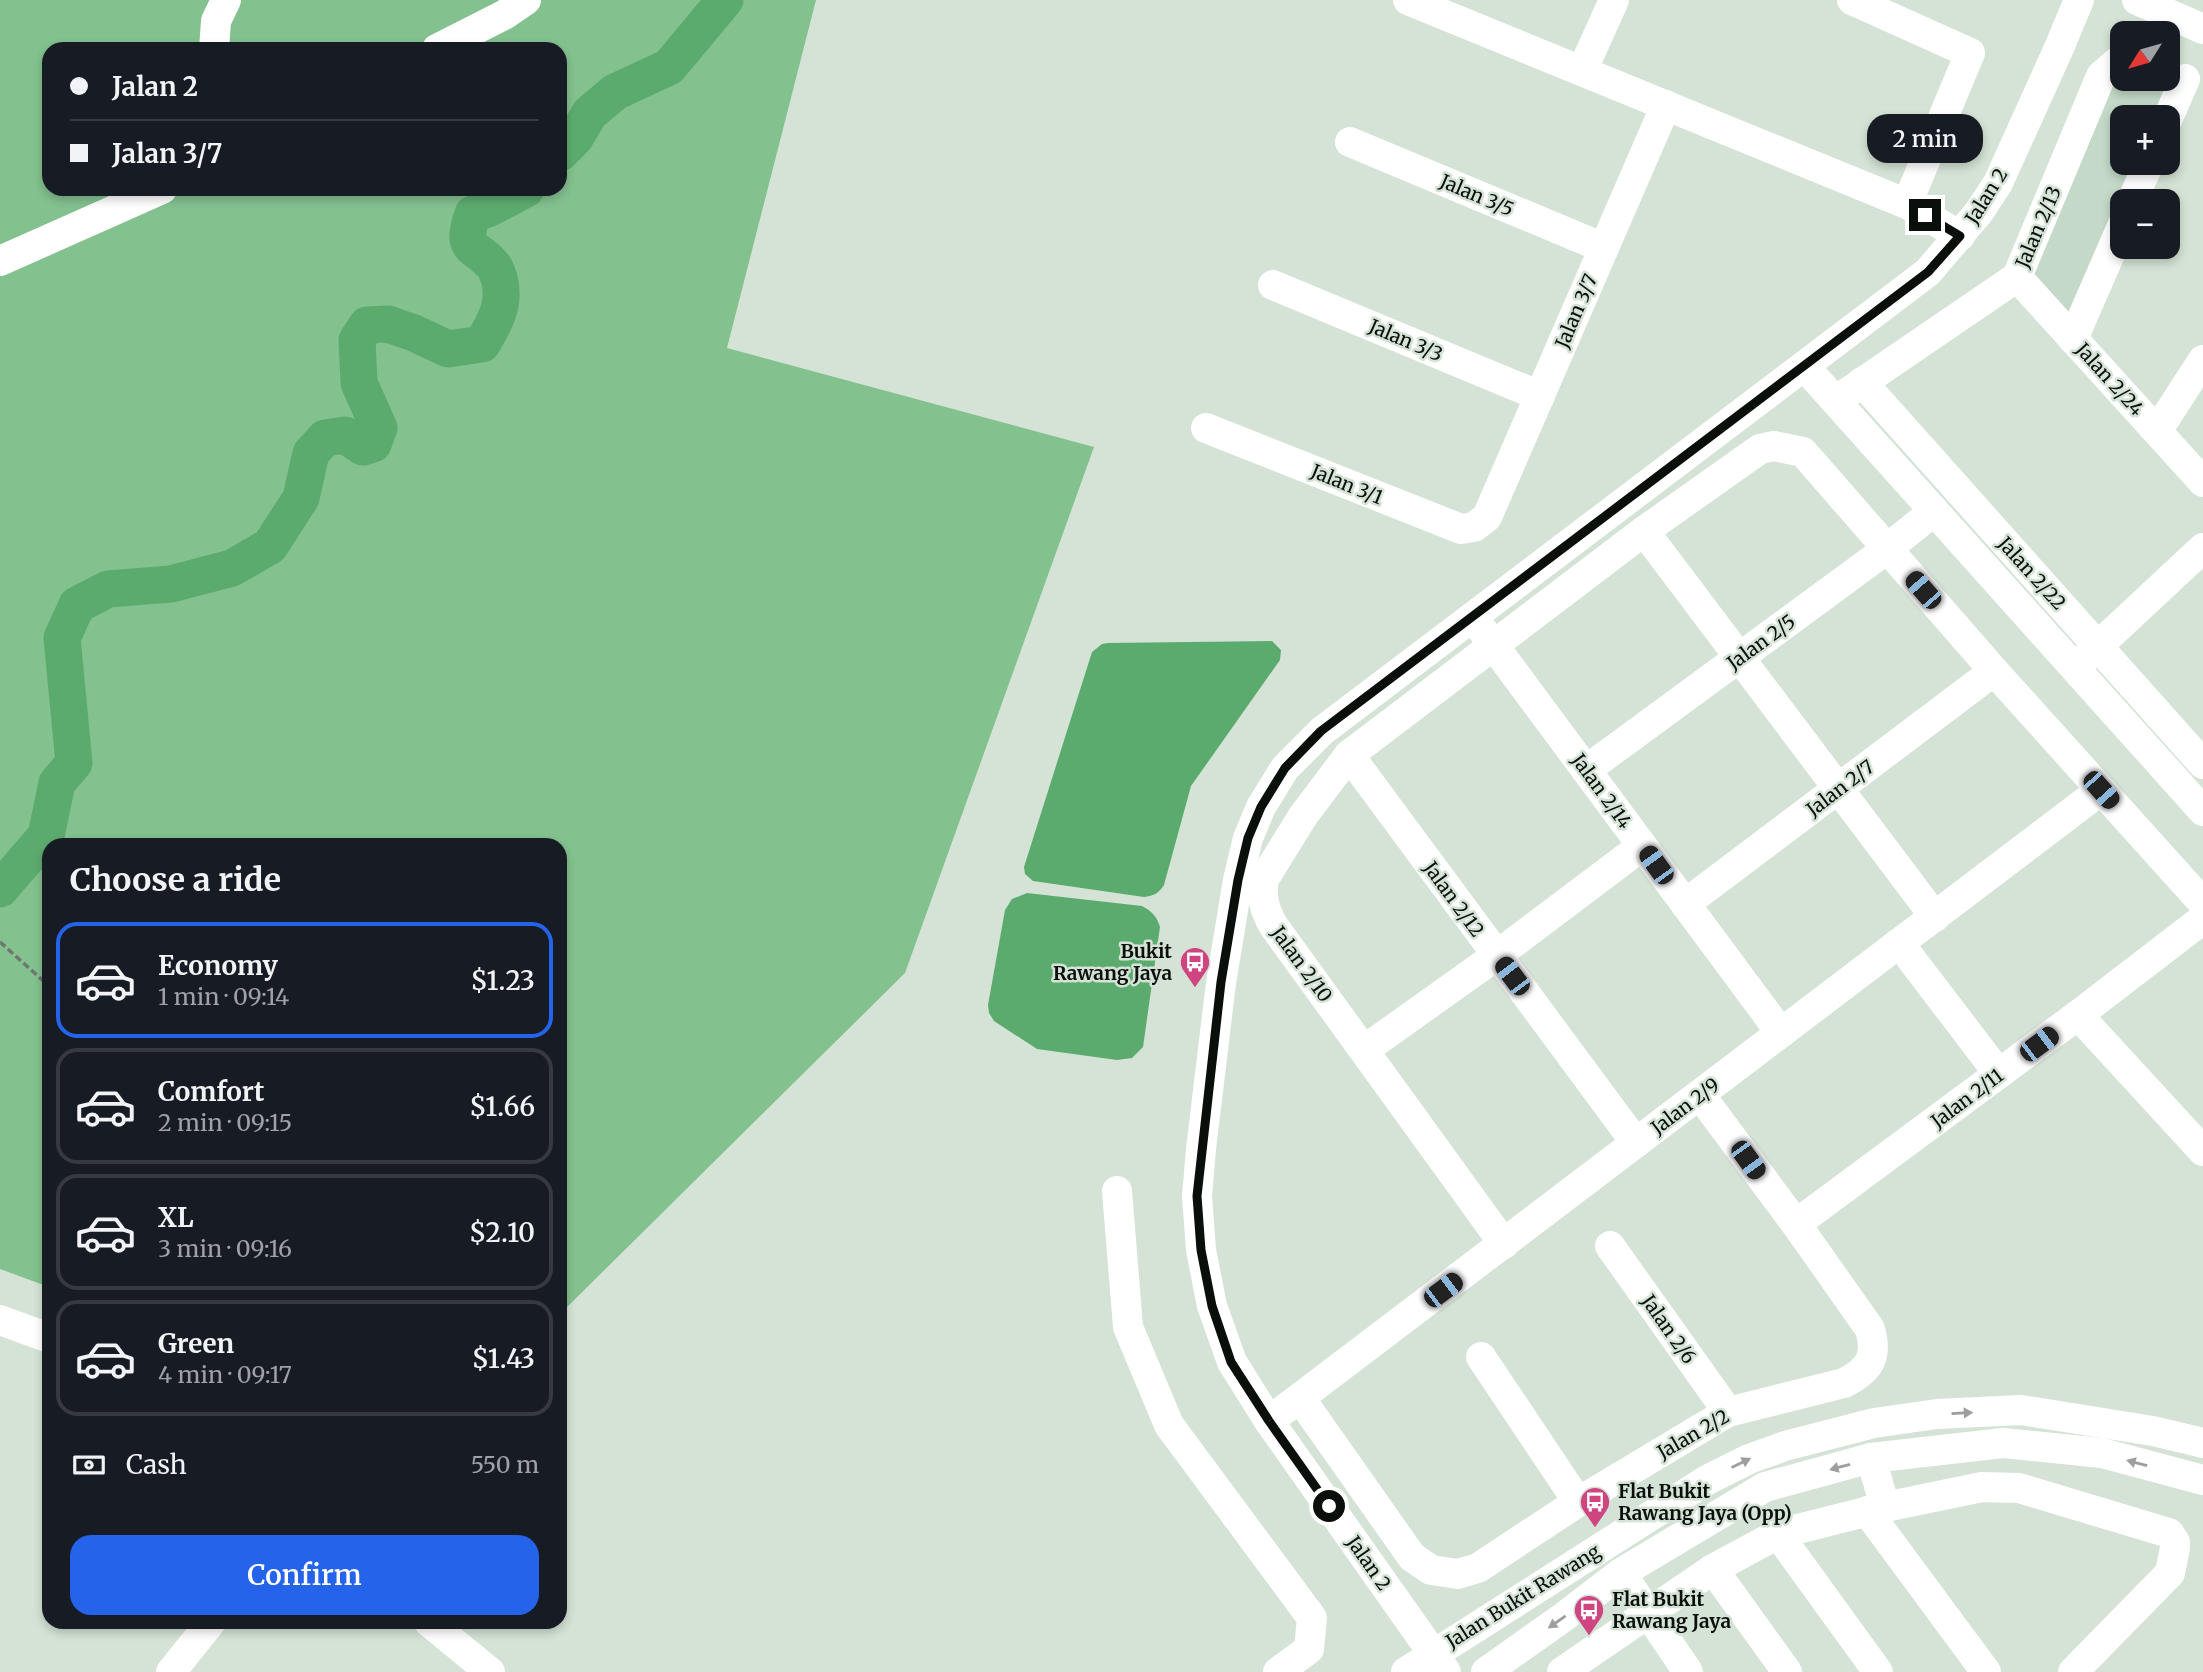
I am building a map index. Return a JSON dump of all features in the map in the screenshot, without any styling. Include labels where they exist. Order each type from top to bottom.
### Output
[{"type":"street","points":[[214,42],[216,21],[226,0]]},
{"type":"street","points":[[451,42],[504,15],[526,0]]},
{"type":"street","points":[[1408,0],[1907,204],[1960,236]]},
{"type":"street","points":[[1582,71],[1614,0]]},
{"type":"street","points":[[1852,0],[1970,53],[1907,204]]},
{"type":"street","name":"Jalan 2","points":[[1440,1663],[1269,1421],[1231,1362],[1212,1306],[1201,1250],[1197,1196],[1221,982],[1248,838],[1261,807],[1285,768],[1321,731],[1928,272],[1960,236],[1998,183],[2079,0]]},
{"type":"street","points":[[2137,0],[2203,29]]},
{"type":"street","name":"Jalan 2/13","points":[[1836,402],[2017,277],[2101,76],[2110,68]]},
{"type":"street","points":[[2174,105],[2185,80]]},
{"type":"street","name":"Jalan 3/7","points":[[1487,517],[1666,105]]},
{"type":"street","name":"Jalan 3/5","points":[[1350,142],[1604,248]]},
{"type":"street","points":[[0,261],[146,196]]},
{"type":"street","points":[[2073,339],[2110,254]]},
{"type":"street","name":"Jalan 2/24","points":[[2017,277],[2203,482]]},
{"type":"street","name":"Jalan 3/3","points":[[1273,285],[1540,396]]},
{"type":"street","points":[[2157,431],[2203,360]]},
{"type":"street","points":[[1805,367],[2203,811]]},
{"type":"street","name":"Jalan 2/22","points":[[1862,382],[2203,764]]},
{"type":"street","name":"Jalan 3/1","points":[[1206,428],[1461,529],[1474,527],[1487,517]]},
{"type":"street","name":"Jalan 2/10","points":[[1504,1244],[1272,925],[1262,891],[1264,879],[1349,755],[1644,531],[1760,449],[1774,446],[1803,453],[2203,903]]},
{"type":"street","name":"Jalan 2/5","points":[[1586,770],[1887,549],[1934,511]]},
{"type":"street","points":[[1644,531],[1935,916]]},
{"type":"street","points":[[2074,668],[2203,548]]},
{"type":"street","name":"Jalan 2/14","points":[[1473,617],[1781,1033]]},
{"type":"street","name":"Jalan 2/7","points":[[1685,904],[1994,671]]},
{"type":"street","name":"Jalan 2/12","points":[[1349,755],[1636,1143]]},
{"type":"street","name":"Jalan 2/9","points":[[1269,1421],[2101,790]]},
{"type":"street","points":[[1364,1050],[1496,956],[1642,846]]},
{"type":"street","name":"Jalan 2/11","points":[[1796,1224],[2203,919]]},
{"type":"street","points":[[1899,943],[1999,1074]]},
{"type":"street","points":[[2078,1015],[2203,1151]]},
{"type":"street","name":"Jalan 2/2","points":[[1300,1398],[1412,1558],[1431,1570],[1458,1574],[1478,1568],[1578,1502],[1728,1412],[1844,1383],[1859,1376],[1870,1361],[1875,1346],[1870,1329],[1700,1095]]},
{"type":"street","points":[[1117,1191],[1128,1327],[1169,1425],[1312,1618],[1309,1650],[1278,1672]]},
{"type":"street","name":"Jalan 2/6","points":[[1610,1246],[1728,1412]]},
{"type":"street","points":[[0,1320],[42,1335]]},
{"type":"street","points":[[1480,1357],[1578,1502]]},
{"type":"street","name":"Jalan Bukit Rawang","points":[[1406,1672],[1440,1663],[1707,1480],[1749,1459],[1785,1446],[1874,1423],[1937,1414],[2021,1410],[2154,1431],[2203,1443]]},
{"type":"street","name":"Jalan Bukit Rawang","points":[[1486,1672],[1621,1573],[1765,1487],[1871,1458],[2003,1443],[2102,1453],[2203,1480]]},
{"type":"street","points":[[1871,1458],[1876,1509],[1986,1672]]},
{"type":"street","points":[[1580,1667],[1647,1614],[1713,1570],[1778,1534],[1876,1509],[1982,1487],[2019,1488],[2169,1533],[2175,1542],[2170,1573],[2073,1672]]},
{"type":"street","points":[[1778,1534],[1878,1672]]},
{"type":"street","points":[[1713,1570],[1787,1672]]},
{"type":"street","points":[[1621,1573],[1688,1672]]},
{"type":"street","points":[[171,1672],[205,1629]]},
{"type":"street","points":[[436,1629],[475,1667]]},
{"type":"path","points":[[0,942],[42,980]]},
{"type":"shaded area","points":[[0,0],[816,0],[727,348],[1094,447],[905,973],[567,1307],[567,838],[42,838],[42,1284],[0,1269]]},
{"type":"shaded area","points":[[2110,78],[2110,91],[2175,91],[2169,105],[2110,105],[2110,175],[2139,175],[2133,189],[2110,189],[2110,242],[2073,327],[2026,275]]},
{"type":"shaded area","points":[[1272,641],[1281,650],[1280,660],[1191,786],[1164,885],[1160,890],[1144,897],[1033,881],[1025,874],[1024,867],[1092,652],[1108,643]]},
{"type":"shaded area","points":[[1027,893],[1142,906],[1156,917],[1160,927],[1143,1047],[1132,1058],[1117,1060],[1037,1049],[994,1021],[988,1005],[1005,910],[1012,899]]},
{"type":"waterway","points":[[567,146],[590,113],[615,92],[669,67],[725,0]]},
{"type":"waterway","points":[[44,838],[57,783],[74,763],[62,638],[77,605],[108,589],[171,584],[232,568],[270,546],[301,498],[311,453],[325,438],[345,435],[363,447],[373,444],[379,428],[359,383],[357,340],[367,325],[388,324],[448,349],[482,344],[498,312],[501,287],[495,268],[469,242],[469,227],[473,214],[513,196]]},
{"type":"waterway","points":[[0,889],[42,841]]},
{"type":"place","name":"Bukit Rawang Jaya","points":[[1195,989]]},
{"type":"place","name":"Flat Bukit Rawang Jaya (Opp)","points":[[1595,1529]]},
{"type":"place","name":"Flat Bukit Rawang Jaya","points":[[1589,1637]]},
{"type":"route","points":[[1329,1506],[1231,1362],[1212,1306],[1201,1250],[1197,1196],[1221,982],[1238,880],[1248,838],[1261,807],[1285,768],[1321,731],[1928,272],[1960,236],[1925,215]]}]
